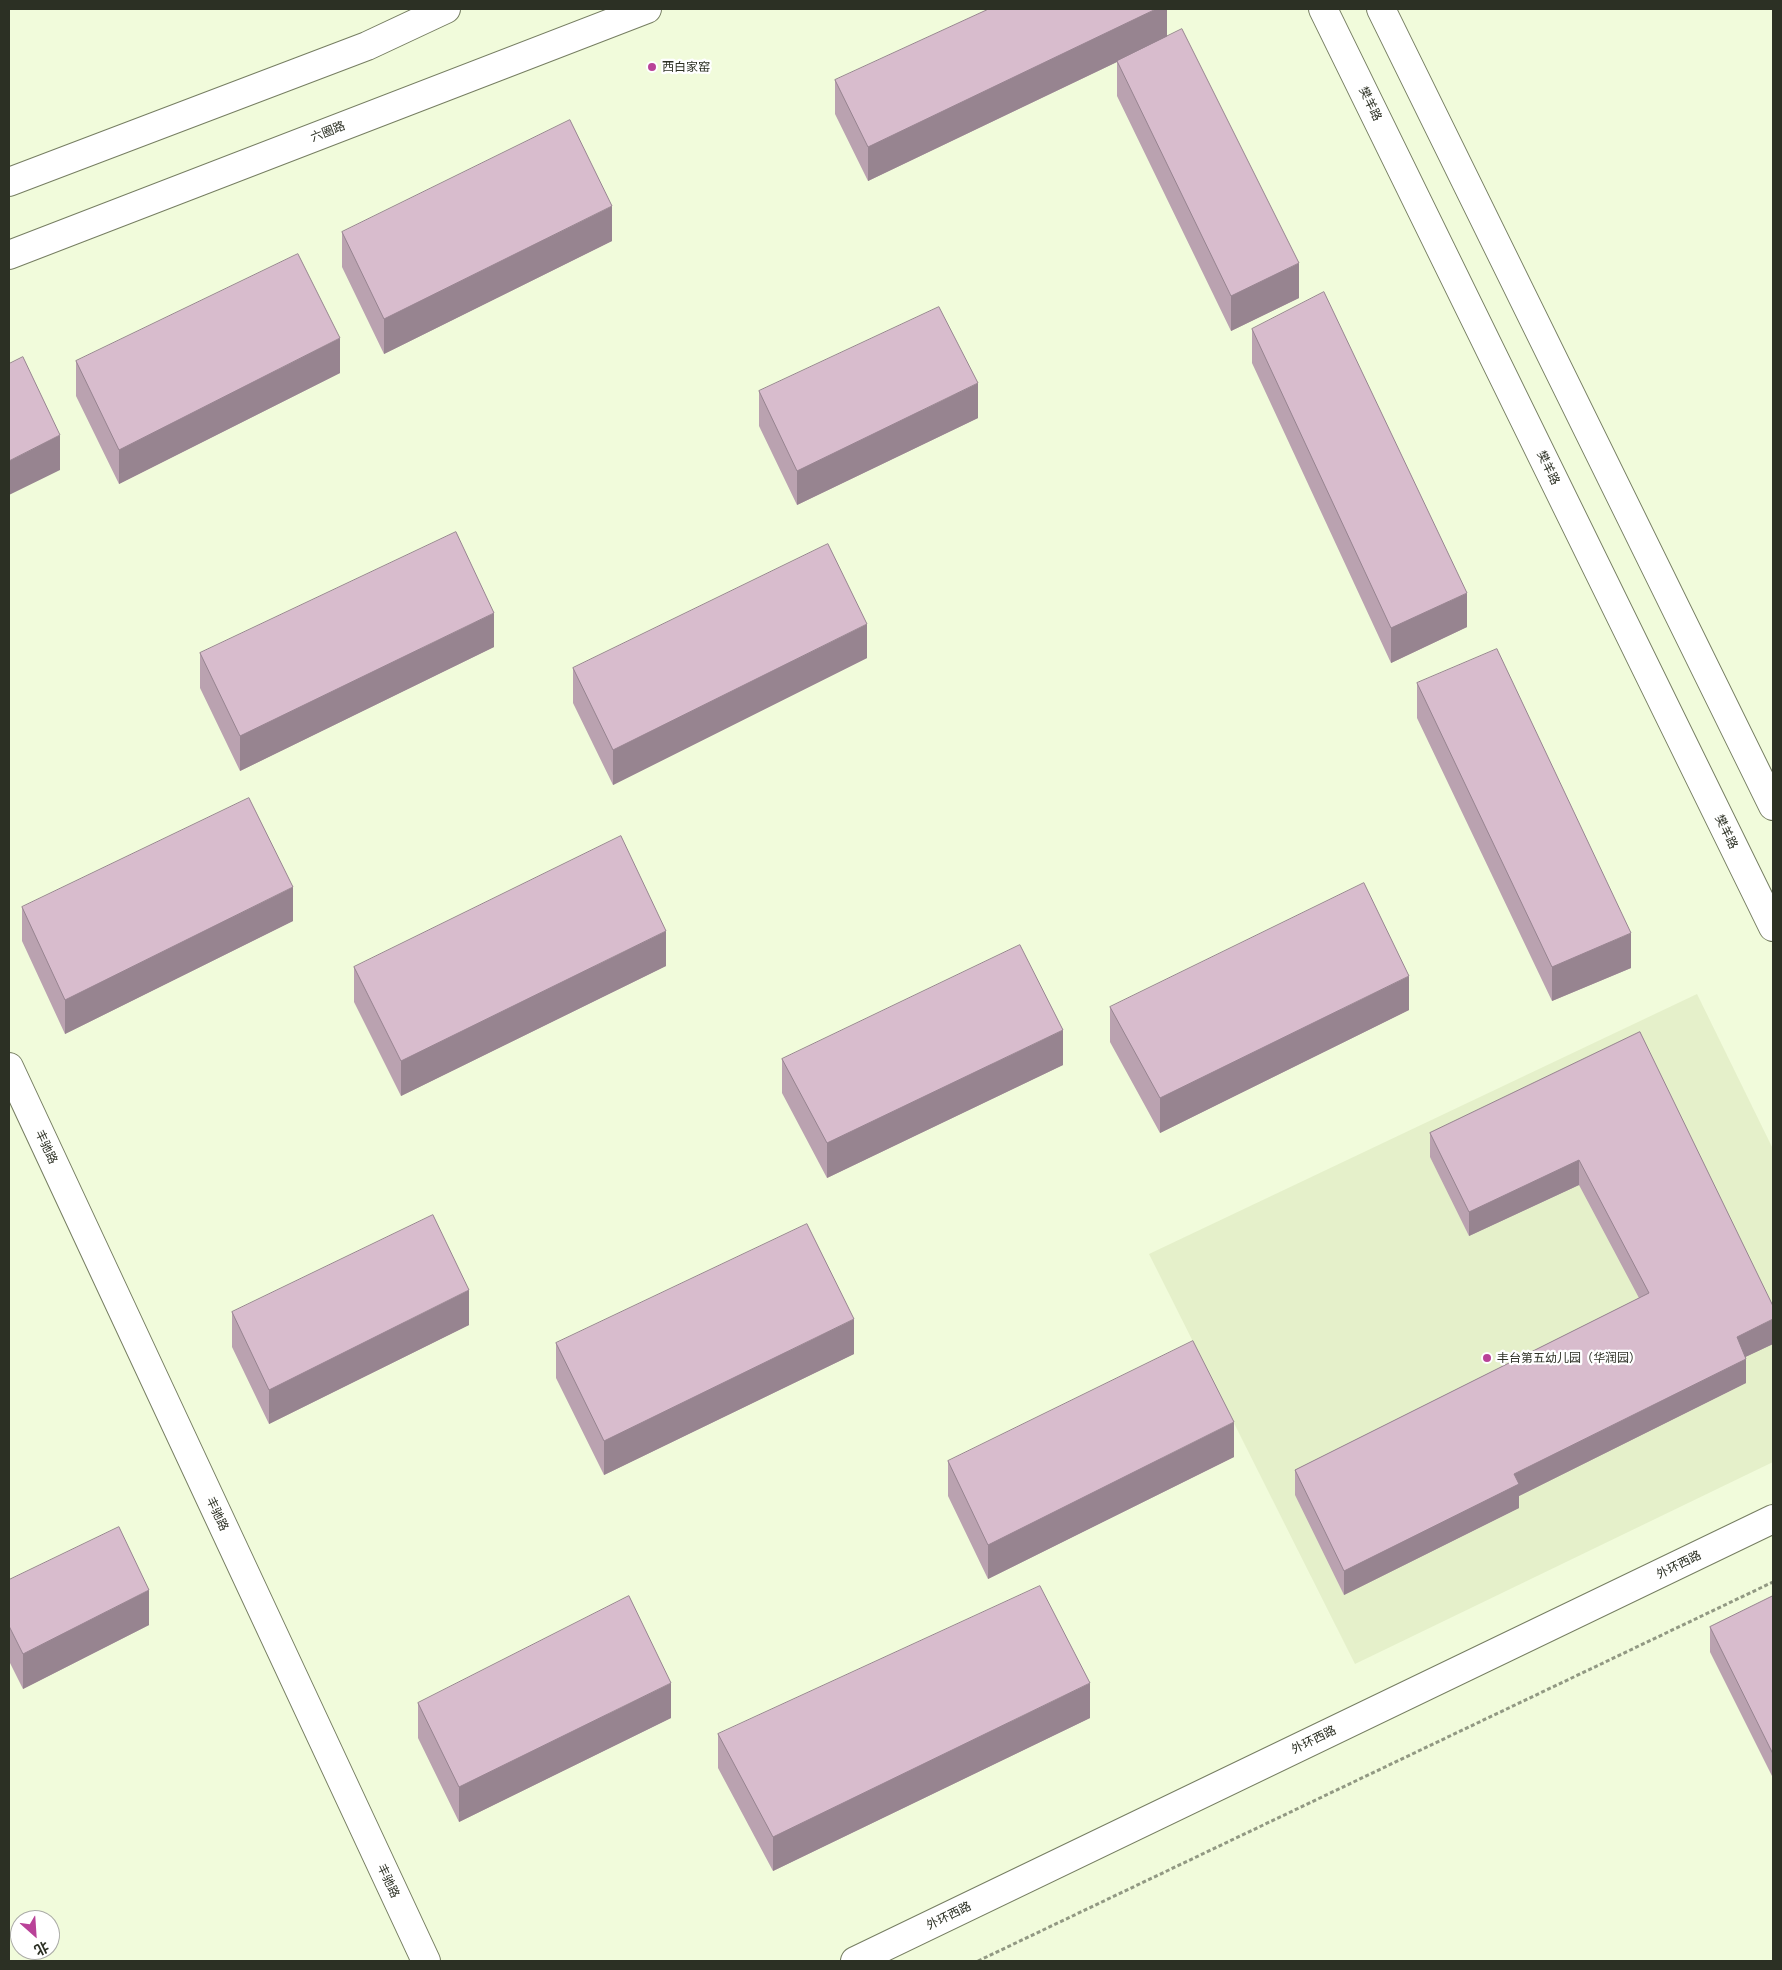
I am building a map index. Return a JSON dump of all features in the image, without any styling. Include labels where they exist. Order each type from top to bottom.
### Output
[{"type":"main road","points":[[9,182],[367,46],[446,9]]},
{"type":"main road","name":"六圈路","points":[[9,255],[647,9]]},
{"type":"main road","name":"樊羊路","points":[[1323,9],[1773,927]]},
{"type":"main road","points":[[1381,9],[1773,806]]},
{"type":"main road","name":"丰驰路","points":[[9,1067],[426,1961]]},
{"type":"main road","name":"外环西路","points":[[855,1961],[1773,1519]]},
{"type":"path","points":[[978,1961],[1773,1582]]},
{"type":"shaded area","name":"丰台第五幼儿园（华润园）","points":[[1697,994],[1773,1149],[1773,1462],[1355,1664],[1149,1254]]},
{"type":"building","points":[[989,9],[1156,9],[868,147],[835,80]]},
{"type":"building","points":[[1182,29],[1299,263],[1231,296],[1117,61]]},
{"type":"building","points":[[570,120],[612,206],[384,319],[342,232]]},
{"type":"building","points":[[298,254],[340,338],[119,450],[76,361]]},
{"type":"building","points":[[1324,292],[1467,593],[1391,628],[1252,329]]},
{"type":"building","points":[[939,307],[978,383],[797,471],[759,391]]},
{"type":"building","points":[[23,357],[60,435],[9,461],[9,364]]},
{"type":"building","points":[[456,532],[494,613],[240,736],[200,653]]},
{"type":"building","points":[[828,544],[867,624],[613,750],[573,668]]},
{"type":"building","points":[[1497,649],[1631,933],[1552,967],[1417,683]]},
{"type":"building","points":[[249,798],[293,887],[65,1000],[22,907]]},
{"type":"building","points":[[621,836],[666,931],[401,1061],[354,967]]},
{"type":"building","points":[[1364,883],[1409,976],[1160,1098],[1110,1007]]},
{"type":"building","points":[[1020,945],[1063,1030],[827,1143],[782,1059]]},
{"type":"building","points":[[1640,1032],[1773,1306],[1773,1319],[1737,1337],[1746,1359],[1514,1474],[1519,1484],[1344,1571],[1295,1470],[1649,1293],[1579,1160],[1469,1212],[1430,1133]]},
{"type":"building","points":[[433,1215],[469,1290],[269,1390],[232,1312]]},
{"type":"building","points":[[807,1224],[854,1319],[604,1441],[556,1343]]},
{"type":"building","points":[[1193,1341],[1234,1422],[988,1545],[948,1461]]},
{"type":"building","points":[[119,1527],[149,1590],[23,1654],[9,1626],[9,1580]]},
{"type":"building","points":[[1040,1586],[1090,1683],[773,1837],[718,1734]]},
{"type":"building","points":[[629,1596],[671,1683],[459,1787],[418,1703]]},
{"type":"building","points":[[1773,1596],[1773,1754],[1710,1627]]},
{"type":"place","name":"西白家窑","points":[[652,67]]},
{"type":"place","name":"丰台第五幼儿园（华润园）","points":[[1487,1358]]}]
